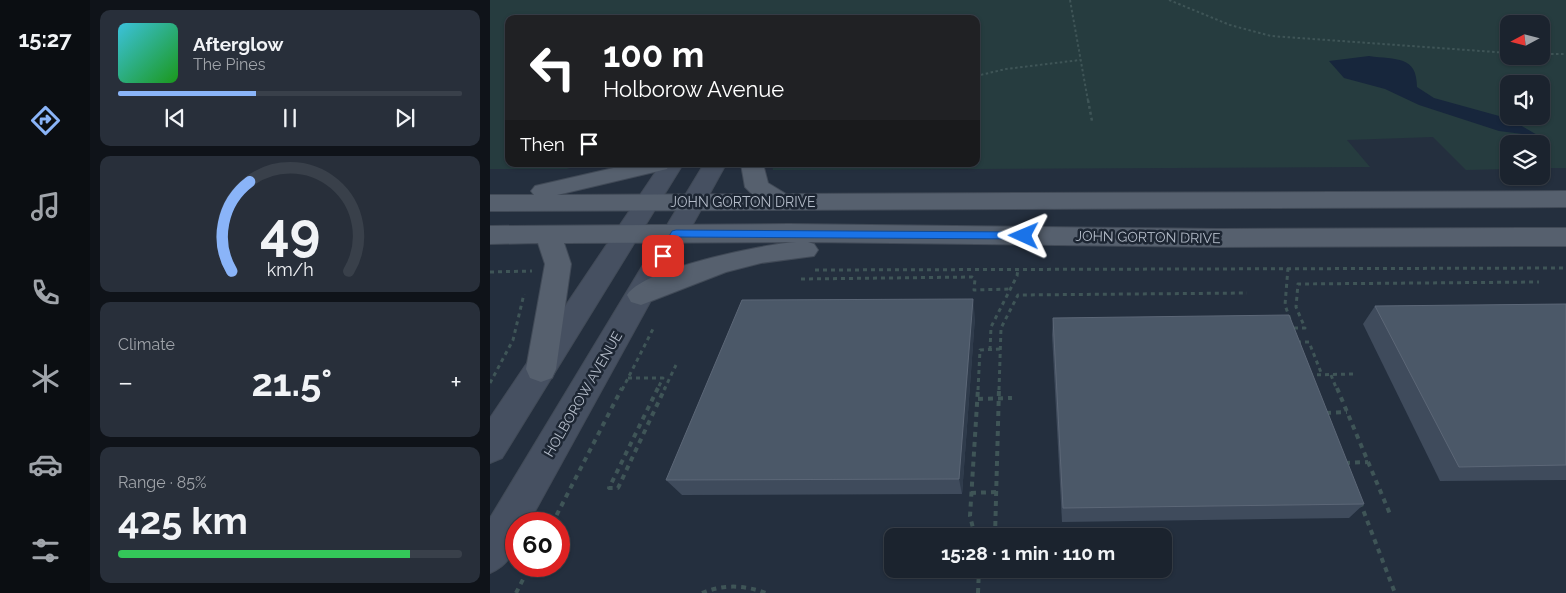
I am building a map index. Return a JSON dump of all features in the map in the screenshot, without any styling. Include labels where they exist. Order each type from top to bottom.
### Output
[{"type":"main road","points":[[490,202],[648,167]]},
{"type":"main road","points":[[490,447],[670,167]]},
{"type":"main road","name":"HOLBOROW AVENUE","points":[[490,554],[713,167]]},
{"type":"main road","points":[[752,167],[757,187],[782,202]]},
{"type":"main road","name":"JOHN GORTON DRIVE","points":[[490,202],[1566,199]]},
{"type":"main road","points":[[1436,200],[1483,220],[1566,224]]},
{"type":"main road","name":"JOHN GORTON DRIVE","points":[[490,234],[1008,235],[1218,238],[1566,236]]},
{"type":"main road","points":[[540,369],[558,264],[548,234]]},
{"type":"main road","points":[[641,295],[703,268],[773,251],[937,247],[1008,235]]},
{"type":"path","points":[[1070,0],[1092,121]]},
{"type":"path","points":[[1169,0],[1230,25],[1271,36],[1500,52]]},
{"type":"path","points":[[1550,54],[1566,54]]},
{"type":"path","points":[[980,75],[1006,69],[1080,60]]},
{"type":"path","points":[[1288,268],[1285,305],[1300,342]]},
{"type":"path","points":[[807,270],[1566,268]]},
{"type":"path","points":[[990,350],[991,327],[1018,276],[1018,269]]},
{"type":"path","points":[[490,272],[530,271],[528,280]]},
{"type":"path","points":[[801,279],[972,277],[975,280],[974,290],[1010,289]]},
{"type":"path","points":[[1294,328],[1305,328],[1296,307],[1298,284],[1539,282]]},
{"type":"path","points":[[490,383],[513,340],[525,288]]},
{"type":"path","points":[[995,528],[1001,328],[1018,295],[1248,293]]},
{"type":"path","points":[[558,512],[656,322]]},
{"type":"path","points":[[1294,343],[1309,342],[1322,375]]},
{"type":"path","points":[[973,528],[970,516],[980,350],[1000,350]]},
{"type":"path","points":[[628,378],[663,378],[609,488],[618,488],[676,365]]},
{"type":"path","points":[[1300,376],[1354,374]]},
{"type":"path","points":[[1331,375],[1390,514]]},
{"type":"path","points":[[978,399],[1012,398]]},
{"type":"path","points":[[1329,421],[1326,412],[1347,412]]},
{"type":"path","points":[[1342,454],[1348,471]]},
{"type":"path","points":[[1345,463],[1368,462]]},
{"type":"path","points":[[971,493],[996,492]]},
{"type":"path","points":[[1358,496],[1395,593]]},
{"type":"path","points":[[516,593],[524,577]]},
{"type":"path","points":[[978,593],[979,578]]},
{"type":"path","points":[[702,593],[726,586],[751,587],[766,593]]},
{"type":"green space","points":[[490,0],[1566,0],[1566,168],[1550,168],[1550,135],[1500,135],[1500,169],[1466,170],[1433,137],[1347,140],[1370,167],[773,170],[772,167],[980,167],[980,15],[505,15],[505,167],[573,167],[567,169],[490,169]]},
{"type":"water","points":[[1369,56],[1403,61],[1413,69],[1417,87],[1434,98],[1500,116],[1500,125],[1520,125],[1537,135],[1499,131],[1419,105],[1385,89],[1344,78],[1329,61]]},
{"type":"building","points":[[973,299],[959,479],[666,480],[742,300]]},
{"type":"building","points":[[1566,304],[1566,465],[1459,467],[1375,306]]},
{"type":"building","points":[[1289,315],[1364,504],[1063,508],[1053,318]]},
{"type":"route","points":[[663,256],[676,234],[789,233],[1024,236]]}]
